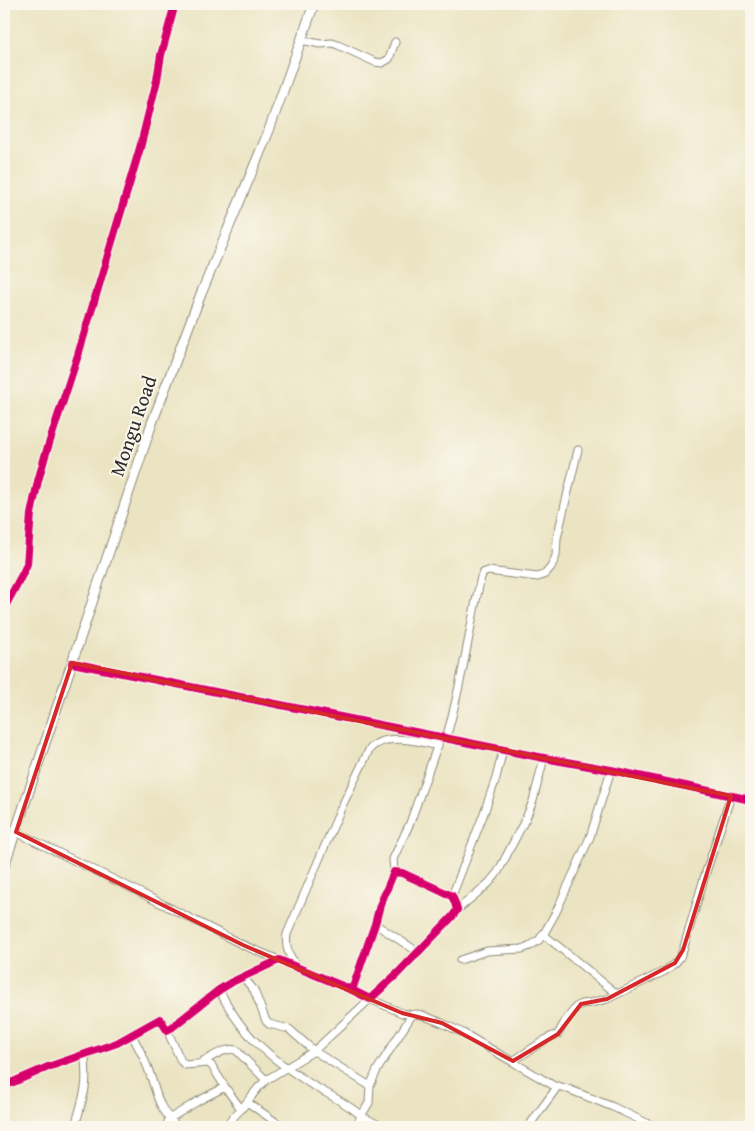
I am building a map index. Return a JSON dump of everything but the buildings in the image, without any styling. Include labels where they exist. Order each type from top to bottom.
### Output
[{"type":"main road","name":"Mongu Road","points":[[4,866],[7,843],[16,832],[116,529],[167,382],[268,133],[314,4]]},
{"type":"street","points":[[4,608],[27,564],[31,514],[38,481],[140,148],[155,88],[161,54],[175,4]]},
{"type":"street","points":[[301,40],[320,44],[338,44],[375,62],[382,63],[389,59],[394,42]]},
{"type":"street","points":[[352,990],[380,905],[394,872],[393,859],[410,823],[438,746],[444,738],[464,665],[483,572],[538,576],[545,574],[551,568],[556,556],[557,538],[578,450]]},
{"type":"street","points":[[72,663],[503,750],[612,770],[751,800]]},
{"type":"street","points":[[298,968],[288,955],[287,934],[342,806],[369,750],[381,741],[408,739],[438,746]]},
{"type":"street","points":[[452,896],[484,813],[503,750]]},
{"type":"street","points":[[224,1127],[266,1080],[314,1051],[398,973],[457,910],[489,883],[498,872],[533,801],[544,758]]},
{"type":"street","points":[[460,960],[487,952],[522,949],[539,940],[556,912],[590,837],[612,770]]},
{"type":"street","points":[[513,1061],[548,1038],[558,1034],[576,1007],[581,1004],[606,999],[666,971],[680,957],[731,796]]},
{"type":"street","points":[[16,832],[243,945],[402,1013],[422,1015],[442,1023],[464,1033],[556,1087],[568,1088],[655,1127]]},
{"type":"street","points":[[394,872],[402,873],[452,896],[457,910]]},
{"type":"street","points":[[375,924],[418,952]]},
{"type":"street","points":[[543,934],[617,994]]},
{"type":"street","points":[[167,1030],[219,990],[279,960]]},
{"type":"street","points":[[244,977],[254,990],[266,1021],[269,1024],[289,1029],[314,1051],[370,1086]]},
{"type":"street","points":[[219,990],[243,1028],[266,1052],[286,1068],[353,1109],[361,1116],[382,1127]]},
{"type":"street","points":[[356,1127],[369,1102],[370,1086],[377,1070],[412,1015]]},
{"type":"street","points":[[4,1086],[48,1067],[117,1043],[160,1019],[184,1065],[208,1063],[212,1066],[241,1110]]},
{"type":"street","points":[[132,1035],[147,1066],[160,1104],[169,1119],[178,1127]]},
{"type":"street","points":[[201,1063],[222,1052],[231,1049],[236,1050],[266,1080]]},
{"type":"street","points":[[75,1127],[86,1086],[85,1055]]},
{"type":"street","points":[[528,1127],[556,1087]]},
{"type":"street","points":[[166,1127],[169,1119],[198,1101],[225,1088]]},
{"type":"street","points":[[247,1102],[283,1127]]},
{"type":"highlighted area","points":[[72,663],[731,796],[683,950],[675,963],[607,999],[581,1004],[558,1034],[513,1061],[442,1023],[402,1013],[243,945],[16,832]]},
{"type":"cycle path","points":[[4,608],[27,564],[31,514],[38,481],[140,148],[157,80],[161,55],[175,4]]},
{"type":"cycle path","points":[[72,663],[611,770],[751,800]]},
{"type":"cycle path","points":[[4,1086],[48,1067],[117,1043],[160,1019],[167,1030],[219,990],[279,960],[370,999],[452,917],[457,910],[452,896],[402,873],[394,872],[380,905],[352,990]]}]
